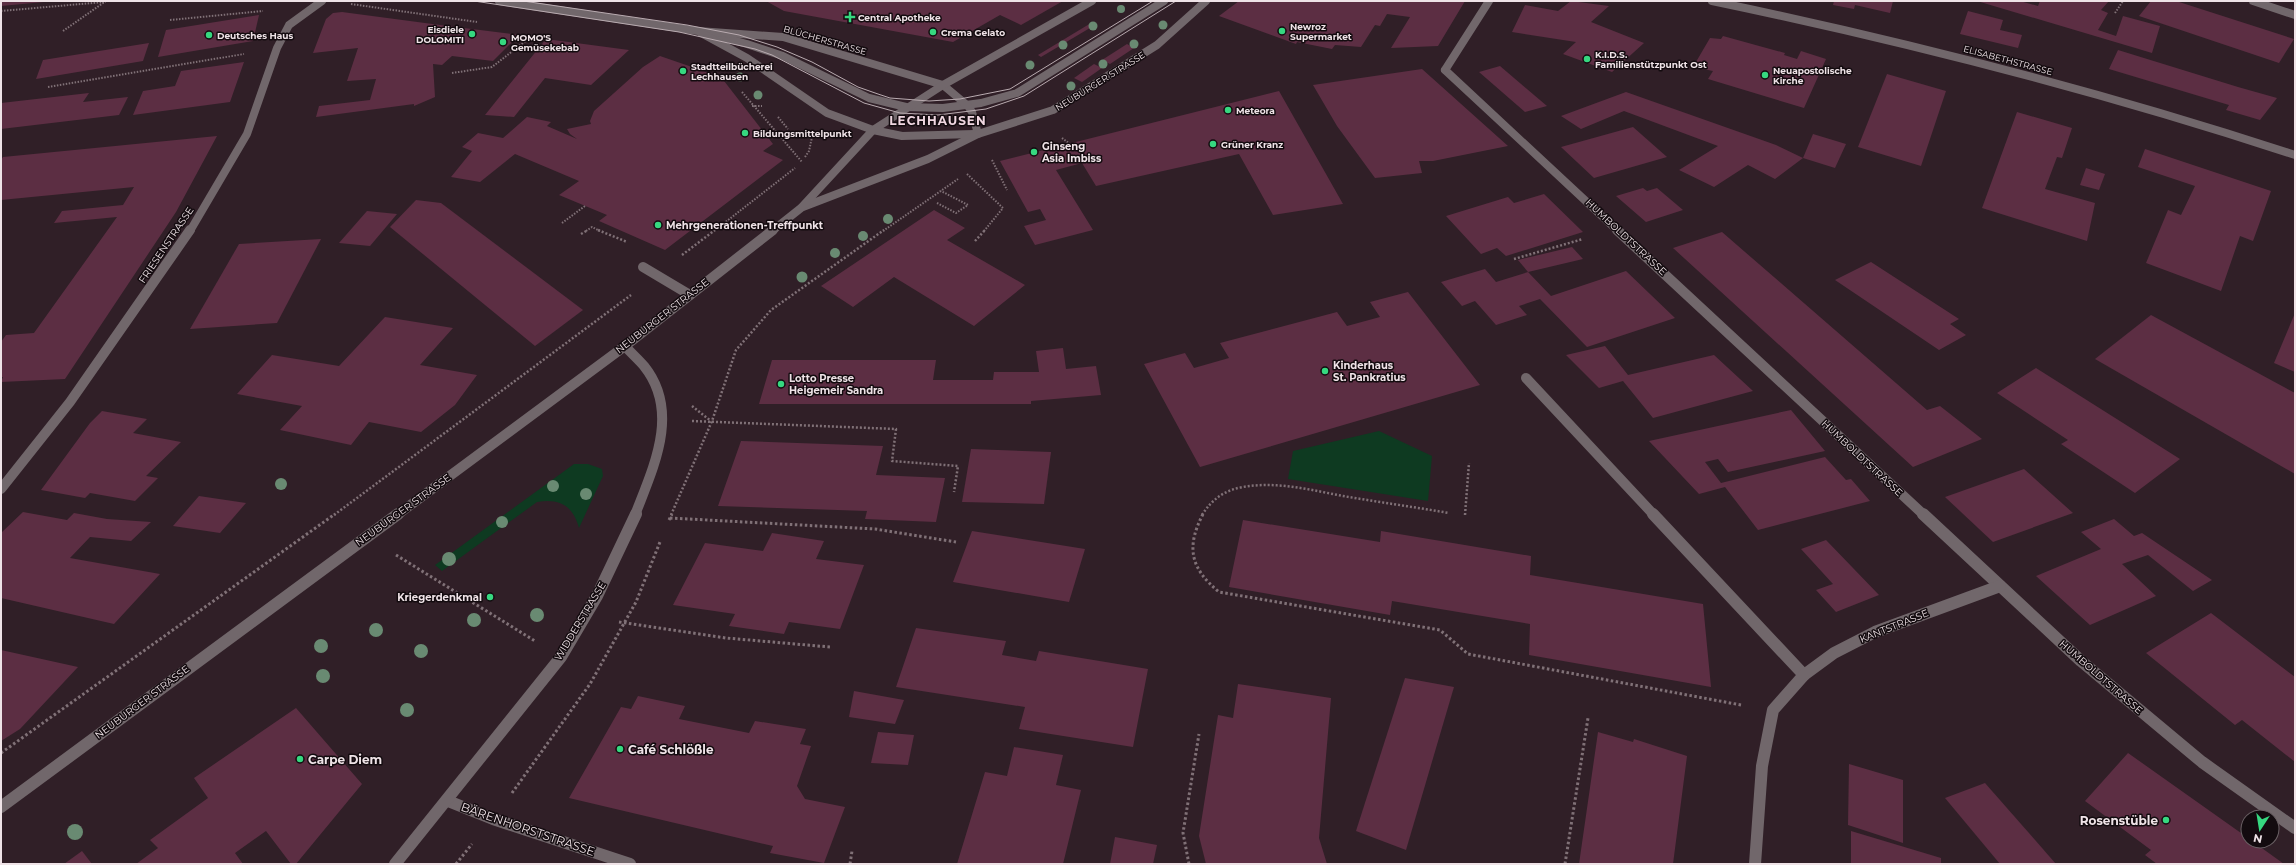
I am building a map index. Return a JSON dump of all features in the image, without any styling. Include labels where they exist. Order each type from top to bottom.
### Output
[{"type":"street","name":"BLÜCHERSTRASSE","points":[[499,1],[698,31],[783,37],[943,85]]},
{"type":"street","name":"NEUBURGER STRASSE","points":[[1,807],[366,536],[527,420],[625,346],[801,208],[873,130],[943,85],[1092,1]]},
{"type":"street","points":[[698,31],[735,39],[775,52],[870,99],[908,107],[935,109],[968,106],[993,101],[1017,92],[1164,1]]},
{"type":"street","name":"NEUBURGER STRASSE","points":[[801,208],[928,159],[978,134],[1053,110],[1157,45],[1206,1]]},
{"type":"street","name":"HUMBOLDTSTRASSE","points":[[1490,1],[1445,70],[2081,661],[2196,756],[2295,828]]},
{"type":"street","name":"ELISABETHSTRASSE","points":[[1712,1],[1841,29],[2013,71],[2124,102],[2295,155]]},
{"type":"street","points":[[2253,1],[2295,15]]},
{"type":"street","name":"FRIESENSTRASSE","points":[[1,489],[70,402],[193,226],[247,134],[277,48],[289,25],[318,3]]},
{"type":"street","name":"BLÜCHERSTRASSE","points":[[698,31],[747,58],[827,113],[873,130]]},
{"type":"street","points":[[943,85],[968,106],[972,112],[978,134]]},
{"type":"street","name":"NEUBURGER STRASSE","points":[[873,130],[902,136],[978,134]]},
{"type":"street","points":[[643,267],[690,294]]},
{"type":"street","name":"WIDDERSTRASSE","points":[[396,864],[448,801],[560,657],[597,596],[633,521],[657,456],[664,422],[657,390],[645,367],[625,346]]},
{"type":"street","points":[[1526,378],[1804,675]]},
{"type":"street","name":"KANTSTRASSE","points":[[1773,710],[1804,675],[1834,653],[1875,632],[2000,586]]},
{"type":"street","points":[[1755,864],[1762,766],[1773,710]]},
{"type":"street","name":"BÄRENHORSTSTRASSE","points":[[448,801],[493,819],[630,864]]},
{"type":"path","points":[[2115,13],[2122,1]]},
{"type":"path","points":[[1,11],[105,2]]},
{"type":"path","points":[[63,31],[105,2]]},
{"type":"path","points":[[344,2],[481,22]]},
{"type":"path","points":[[170,20],[318,3]]},
{"type":"path","points":[[452,73],[492,67],[526,42],[560,11]]},
{"type":"path","points":[[48,87],[277,48]]},
{"type":"path","points":[[1,753],[309,533],[656,275],[802,162],[752,106],[739,88]]},
{"type":"path","points":[[752,106],[768,106]]},
{"type":"path","points":[[985,163],[999,156]]},
{"type":"path","points":[[712,421],[736,350],[771,310],[821,273],[973,170]]},
{"type":"path","points":[[967,173],[1003,208],[975,241]]},
{"type":"path","points":[[937,203],[956,213],[968,205],[941,191]]},
{"type":"path","points":[[562,223],[585,206]]},
{"type":"path","points":[[582,234],[592,227],[632,245]]},
{"type":"path","points":[[1514,258],[1617,229]]},
{"type":"path","points":[[664,422],[712,421],[896,429],[892,461],[958,466],[954,492]]},
{"type":"path","points":[[1465,516],[1469,464]]},
{"type":"path","points":[[1449,513],[1321,492],[1254,484],[1229,490],[1209,503],[1199,519],[1192,541],[1194,560],[1203,580],[1219,592],[1440,630],[1468,654],[1773,710]]},
{"type":"path","points":[[633,521],[670,518],[875,529],[956,542]]},
{"type":"path","points":[[366,536],[560,657]]},
{"type":"path","points":[[585,617],[726,638],[830,647]]},
{"type":"path","points":[[1566,864],[1588,718]]},
{"type":"path","points":[[1189,864],[1183,832],[1199,734]]},
{"type":"path","points":[[850,864],[852,851]]},
{"type":"green space","points":[[1379,431],[1432,456],[1428,501],[1288,479],[1293,451]]},
{"type":"green space","points":[[574,464],[588,464],[602,469],[603,476],[579,528],[573,514],[564,505],[552,501],[537,502],[442,571],[435,565]]},
{"type":"building","points":[[1,1],[44,1],[44,2],[1,6]]},
{"type":"building","points":[[766,1],[1063,1],[1021,25],[1000,15],[953,42],[784,11]]},
{"type":"building","points":[[1239,1],[1465,1],[1438,46],[1391,48],[1410,17],[1387,14],[1380,26],[1375,25],[1361,47],[1335,45],[1332,49],[1297,42],[1296,44],[1219,16]]},
{"type":"building","points":[[1571,1],[1609,6],[1591,22],[1644,43],[1612,72],[1563,54],[1576,42],[1512,32],[1525,5],[1558,11]]},
{"type":"building","points":[[1834,1],[1893,1],[1890,13],[1855,5],[1854,9],[1833,5]]},
{"type":"building","points":[[1977,1],[2020,1],[2038,6],[2040,1],[2109,1],[2101,10],[2108,13],[2098,30],[2116,36],[2123,16],[2160,26],[2152,53]]},
{"type":"building","points":[[2151,1],[2176,1],[2294,39],[2279,63],[2139,16]]},
{"type":"building","points":[[1968,11],[2003,20],[2000,30],[2022,35],[2018,48],[1960,34]]},
{"type":"building","points":[[342,12],[519,35],[493,61],[452,56],[442,65],[433,64],[435,97],[414,106],[414,104],[316,117],[319,106],[370,100],[376,79],[347,81],[358,48],[313,53],[326,19],[333,13]]},
{"type":"building","name":"Deutsches Haus","points":[[259,15],[253,41],[158,57],[166,30]]},
{"type":"building","points":[[1091,23],[1095,25],[1041,57],[1038,55]]},
{"type":"building","name":"Neuapostolische Kirche","points":[[1723,36],[1785,53],[1784,55],[1797,59],[1801,51],[1826,59],[1804,108],[1708,79],[1713,71],[1693,67],[1710,38],[1721,39]]},
{"type":"building","points":[[546,39],[629,50],[591,85],[545,78],[514,117],[485,115]]},
{"type":"building","points":[[149,43],[143,61],[36,79],[43,60]]},
{"type":"building","points":[[1127,44],[1134,48],[1110,64],[1102,60]]},
{"type":"building","points":[[2118,50],[2277,98],[2260,120],[2226,110],[2229,105],[2109,69]]},
{"type":"building","points":[[660,56],[721,77],[773,144],[763,151],[783,160],[665,250],[599,221],[607,215],[559,195],[579,181],[515,154],[480,182],[451,177],[472,151],[462,147],[478,133],[503,138],[527,117],[551,122],[547,126],[577,139],[570,134],[567,129],[591,124],[590,121],[594,111],[643,67]]},
{"type":"building","points":[[244,62],[230,102],[133,115],[143,91],[175,86],[181,71]]},
{"type":"building","points":[[1094,64],[1102,68],[1082,82],[1074,78]]},
{"type":"building","points":[[1500,66],[1547,106],[1525,112],[1479,72]]},
{"type":"building","points":[[1422,69],[1508,146],[1433,161],[1419,161],[1422,173],[1375,178],[1337,126],[1313,85]]},
{"type":"building","points":[[1887,74],[1946,91],[1921,166],[1858,147]]},
{"type":"building","name":"Grüner Kranz","points":[[1279,91],[1343,204],[1273,215],[1239,154],[1096,186],[1082,163],[1056,170],[1093,230],[1035,245],[1024,226],[1046,220],[1040,209],[1028,212],[1000,161]]},
{"type":"building","points":[[1626,92],[1776,145],[1803,158],[1775,179],[1748,165],[1714,187],[1679,170],[1718,146],[1624,111],[1581,129],[1561,116]]},
{"type":"building","points":[[89,93],[83,102],[128,97],[119,115],[1,129],[1,103]]},
{"type":"building","points":[[2017,112],[2072,128],[2062,158],[2057,157],[2045,189],[2095,203],[2087,241],[1982,208]]},
{"type":"building","points":[[1633,127],[1667,157],[1594,178],[1561,147]]},
{"type":"building","points":[[1813,134],[1846,144],[1835,168],[1803,158]]},
{"type":"building","points":[[217,136],[176,212],[65,379],[1,382],[3,377],[1,377],[1,342],[6,335],[34,333],[117,217],[54,223],[62,211],[123,205],[134,187],[1,200],[1,160],[3,157]]},
{"type":"building","points":[[2145,149],[2271,191],[2253,241],[2240,236],[2221,291],[2146,263],[2168,210],[2181,215],[2195,186],[2138,167]]},
{"type":"building","points":[[2086,168],[2105,174],[2099,190],[2080,185]]},
{"type":"building","points":[[1643,188],[1647,191],[1657,188],[1683,210],[1646,222],[1616,196]]},
{"type":"building","points":[[1544,194],[1583,232],[1506,256],[1497,248],[1481,254],[1446,216],[1508,197],[1514,203]]},
{"type":"building","points":[[416,200],[441,203],[583,310],[535,346],[390,227]]},
{"type":"building","points":[[934,210],[965,228],[947,240],[1025,285],[974,326],[894,277],[853,307],[821,286]]},
{"type":"building","points":[[367,211],[397,214],[370,246],[339,243]]},
{"type":"building","points":[[1722,232],[1927,410],[1940,406],[1982,439],[1913,467],[1673,248]]},
{"type":"building","points":[[321,239],[277,323],[190,329],[239,244]]},
{"type":"building","points":[[1572,247],[1583,259],[1528,272],[1518,260]]},
{"type":"building","points":[[1871,262],[1959,319],[1950,324],[1966,335],[1939,350],[1835,280]]},
{"type":"building","points":[[1485,269],[1496,282],[1528,272],[1551,296],[1626,271],[1675,318],[1587,347],[1540,299],[1519,306],[1527,315],[1496,325],[1475,301],[1462,306],[1441,282]]},
{"type":"building","points":[[1408,292],[1480,385],[1200,467],[1144,364],[1185,353],[1194,368],[1229,358],[1220,343],[1337,312],[1347,326],[1380,317],[1370,302]]},
{"type":"building","points":[[2295,313],[2295,372],[2274,363]]},
{"type":"building","points":[[2151,315],[2295,393],[2295,474],[2095,359]]},
{"type":"building","points":[[385,317],[453,328],[420,365],[477,375],[455,405],[421,432],[369,422],[351,445],[280,430],[302,406],[237,394],[272,355],[339,366]]},
{"type":"building","points":[[1605,346],[1628,375],[1714,355],[1753,391],[1653,418],[1623,381],[1599,388],[1566,355]]},
{"type":"building","points":[[1063,348],[1066,369],[1096,366],[1101,395],[1031,401],[1031,404],[759,404],[772,360],[936,360],[933,380],[993,380],[994,372],[1039,372],[1036,351]]},
{"type":"building","points":[[2036,368],[2180,459],[2135,493],[2061,444],[2068,440],[1997,393]]},
{"type":"building","points":[[1791,410],[1825,451],[1728,472],[1718,459],[1705,462],[1721,483],[1825,457],[1846,480],[1851,479],[1870,501],[1758,530],[1725,487],[1699,494],[1649,441]]},
{"type":"building","points":[[102,411],[147,419],[133,433],[181,442],[146,476],[158,478],[135,501],[90,493],[85,498],[41,490],[90,423]]},
{"type":"building","points":[[741,441],[883,446],[876,475],[945,478],[936,522],[865,519],[867,511],[718,506]]},
{"type":"building","points":[[971,449],[1051,452],[1044,504],[962,502]]},
{"type":"building","points":[[2024,469],[2073,513],[1993,542],[1945,497]]},
{"type":"building","points":[[199,496],[246,503],[220,533],[173,526]]},
{"type":"building","points":[[23,512],[67,520],[74,513],[107,519],[151,522],[131,541],[90,537],[70,558],[160,574],[114,624],[1,598],[1,533]]},
{"type":"building","points":[[2114,519],[2134,536],[2142,533],[2212,580],[2193,591],[2148,555],[2122,564],[2156,596],[2090,625],[2036,576],[2101,549],[2081,532]]},
{"type":"building","points":[[1243,520],[1380,542],[1381,531],[1531,556],[1530,575],[1703,604],[1711,687],[1529,655],[1530,624],[1392,601],[1390,615],[1229,587]]},
{"type":"building","points":[[972,531],[1085,549],[1069,602],[953,582]]},
{"type":"building","points":[[772,533],[824,541],[816,559],[864,565],[840,629],[789,622],[784,634],[729,626],[735,614],[673,605],[705,543],[763,551]]},
{"type":"building","points":[[1826,540],[1879,595],[1836,612],[1816,590],[1833,584],[1801,549]]},
{"type":"building","points":[[2211,613],[2295,677],[2295,762],[2242,720],[2235,725],[2146,653]]},
{"type":"building","points":[[916,628],[1006,641],[1002,655],[1036,661],[1039,651],[1148,669],[1133,747],[1019,729],[1025,707],[896,687]]},
{"type":"building","points":[[1,650],[78,667],[20,729],[1,741]]},
{"type":"building","points":[[1405,678],[1454,687],[1406,850],[1356,831]]},
{"type":"building","points":[[1238,684],[1331,698],[1319,838],[1327,864],[1206,864],[1199,836],[1218,715],[1233,718]]},
{"type":"building","points":[[854,691],[904,700],[895,724],[849,717]]},
{"type":"building","points":[[638,696],[685,706],[679,719],[749,733],[755,721],[806,729],[800,744],[811,746],[797,786],[805,799],[845,807],[824,863],[770,853],[773,846],[569,798],[621,707],[631,709]]},
{"type":"building","points":[[296,708],[362,784],[296,864],[291,864],[266,831],[235,853],[243,864],[136,864],[158,848],[150,840],[208,798],[194,778]]},
{"type":"building","points":[[878,732],[914,735],[908,765],[871,763]]},
{"type":"building","points":[[1598,732],[1633,742],[1634,739],[1687,756],[1673,864],[1579,864]]},
{"type":"building","points":[[1014,747],[1063,755],[1056,785],[1081,790],[1063,864],[957,864],[985,772],[1007,776]]},
{"type":"building","name":"Rosenstüble","points":[[2128,753],[2240,832],[2240,849],[2263,849],[2284,864],[2157,864],[2145,855],[2151,850],[2085,801]]},
{"type":"building","points":[[1849,764],[1903,780],[1903,843],[1848,825]]},
{"type":"building","points":[[1985,783],[2056,864],[2000,864],[1945,798]]},
{"type":"building","points":[[1851,831],[1941,858],[1941,864],[1851,864]]},
{"type":"building","points":[[1115,837],[1157,845],[1153,864],[1110,864]]},
{"type":"building","points":[[82,851],[92,864],[64,864]]},
{"type":"tram line","points":[[474,1],[679,32],[755,49],[772,55],[864,103],[900,113],[938,115],[986,109],[1024,96],[1176,1]]},
{"type":"tram line","points":[[523,1],[687,25],[739,35],[777,47],[812,62],[858,87],[878,94],[890,98],[929,101],[960,99],[1010,89],[1153,1]]},
{"type":"place","name":"Central Apotheke","points":[[850,17]]},
{"type":"place","name":"Newroz Supermarket","points":[[1282,31]]},
{"type":"place","name":"Crema Gelato","points":[[933,32]]},
{"type":"place","name":"Eisdiele DOLOMITI","points":[[472,34]]},
{"type":"place","name":"Deutsches Haus","points":[[209,35]]},
{"type":"place","name":"MOMO'S Gemüsekebab","points":[[503,42]]},
{"type":"place","name":"K.I.D.S. Familienstützpunkt Ost","points":[[1587,59]]},
{"type":"place","name":"Stadtteilbücherei Lechhausen","points":[[683,71]]},
{"type":"place","name":"Neuapostolische Kirche","points":[[1765,75]]},
{"type":"place","name":"Meteora","points":[[1228,110]]},
{"type":"place","name":"Bildungsmittelpunkt","points":[[745,133]]},
{"type":"place","name":"Grüner Kranz","points":[[1213,144]]},
{"type":"place","name":"Ginseng Asia Imbiss","points":[[1034,152]]},
{"type":"place","name":"Mehrgenerationen-Treffpunkt","points":[[658,225]]},
{"type":"place","name":"Kinderhaus St. Pankratius","points":[[1325,371]]},
{"type":"place","name":"Lotto Presse Heigemeir Sandra","points":[[781,384]]},
{"type":"place","name":"Kriegerdenkmal","points":[[490,597]]},
{"type":"place","name":"Café Schlößle","points":[[620,749]]},
{"type":"place","name":"Carpe Diem","points":[[300,759]]},
{"type":"place","name":"Rosenstüble","points":[[2166,820]]},
{"type":"district","name":"LECHHAUSEN","points":[[938,120]]}]
